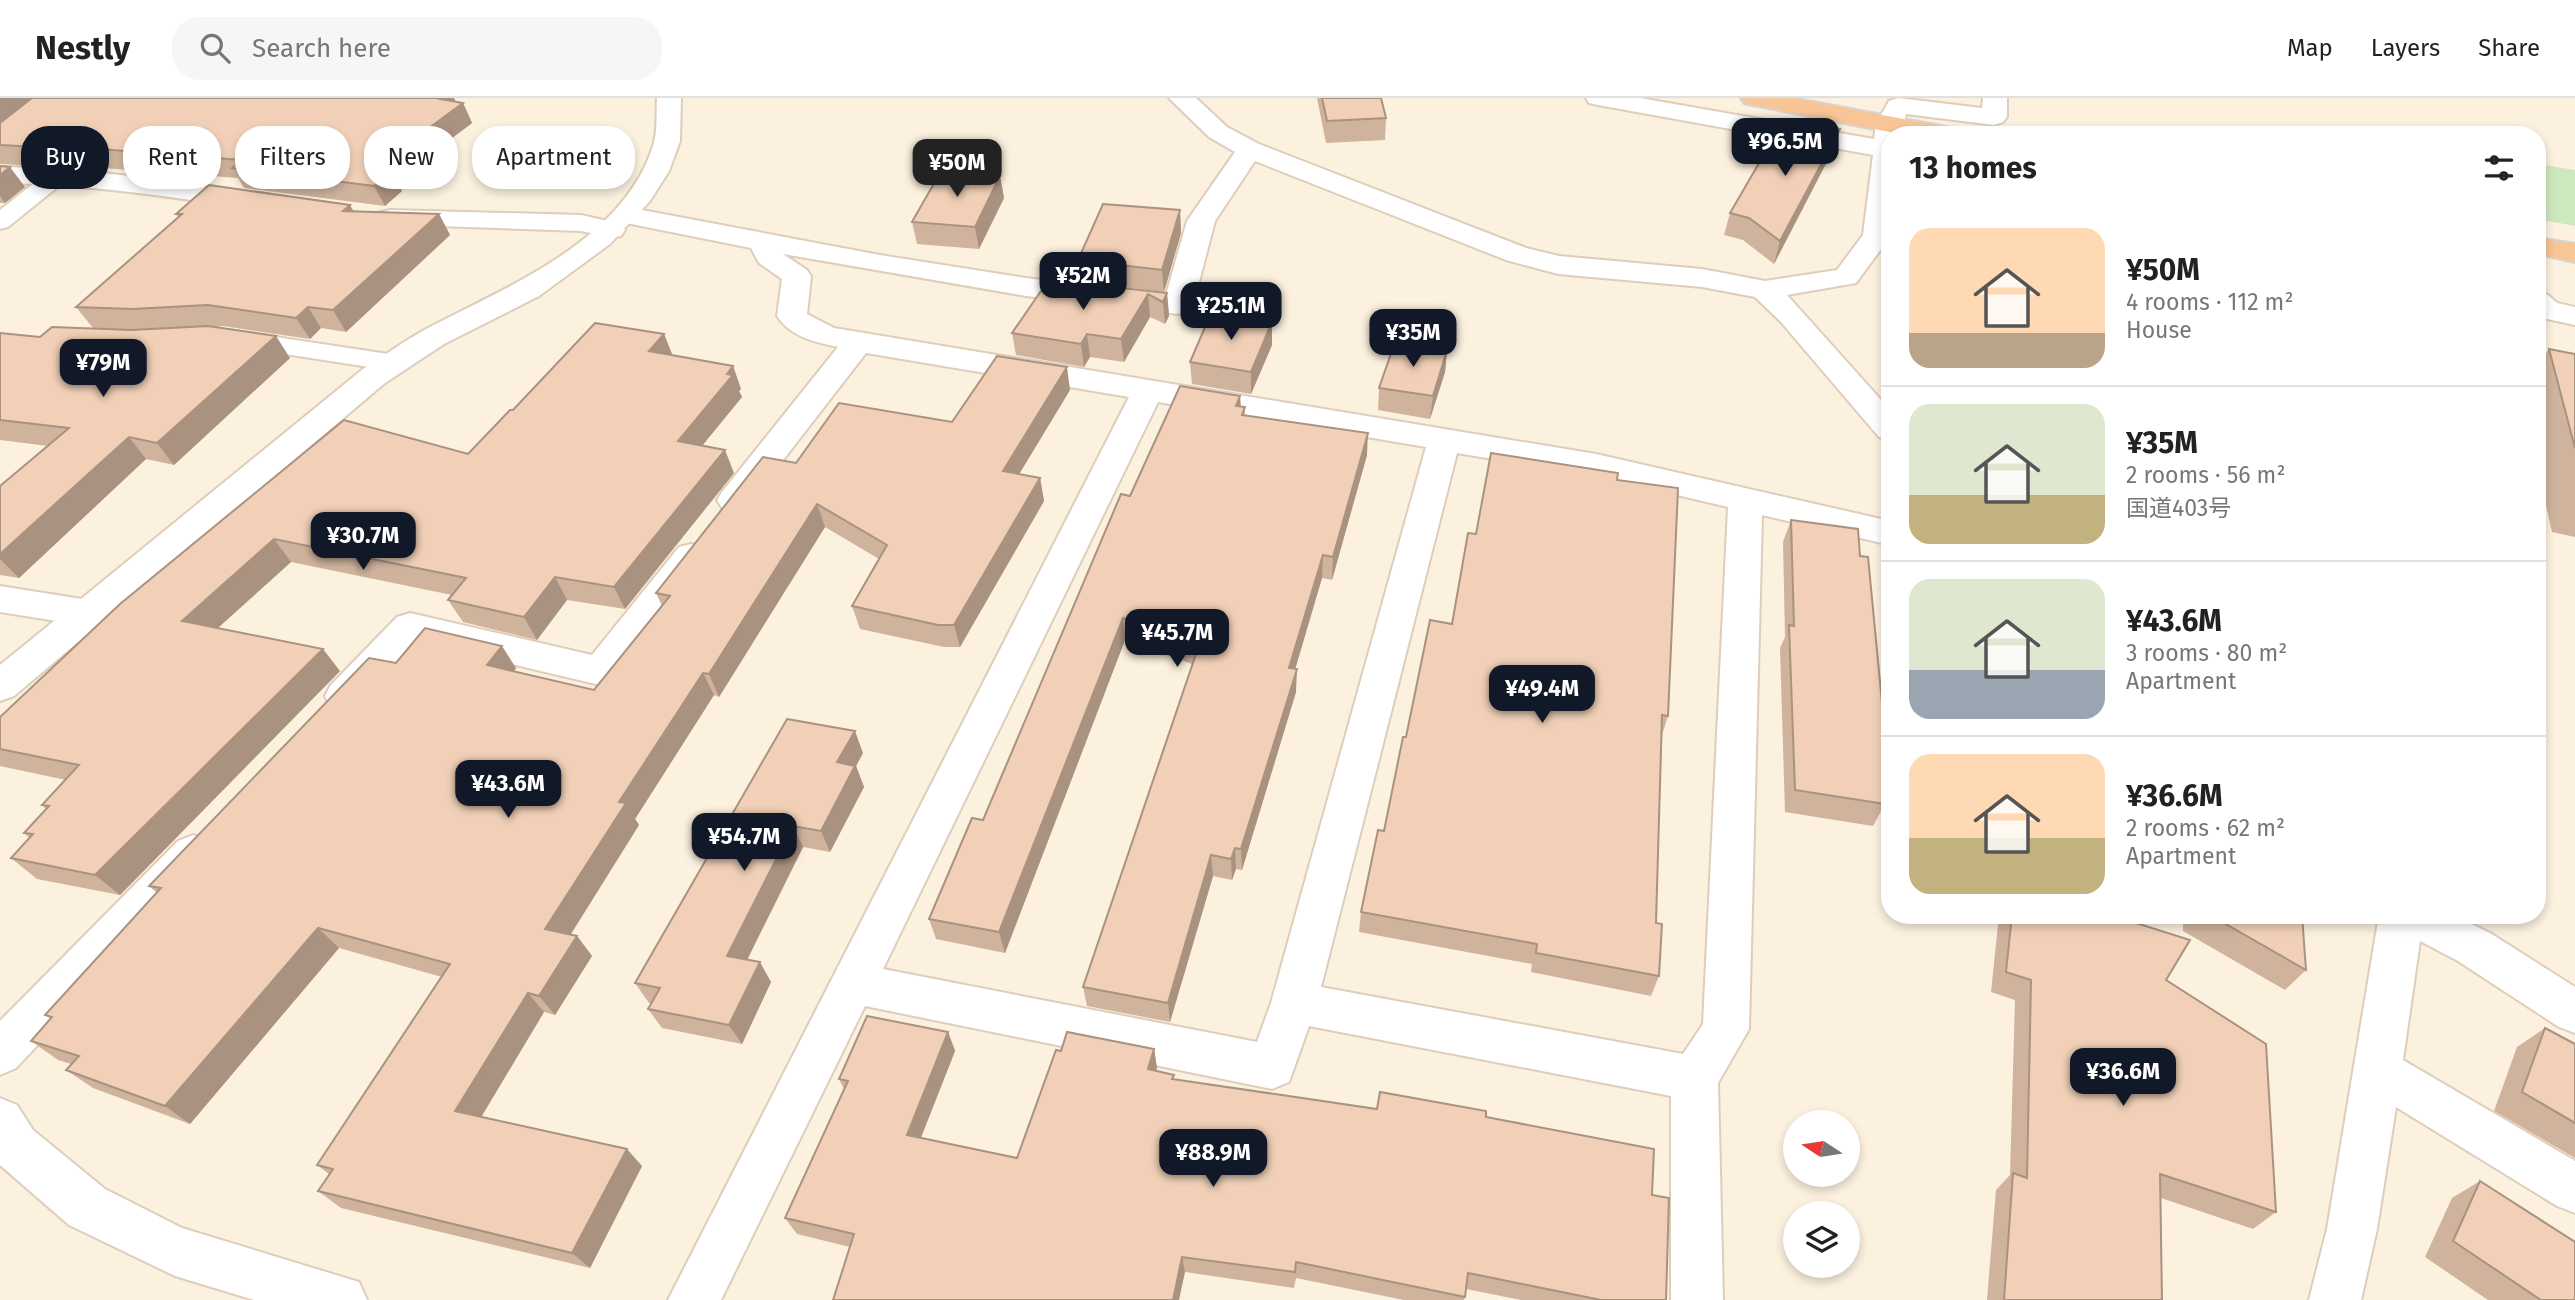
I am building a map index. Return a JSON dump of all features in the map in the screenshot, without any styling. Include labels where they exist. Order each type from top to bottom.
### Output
[{"type":"highway","points":[[1753,98],[1881,130]]},
{"type":"highway","points":[[2546,248],[2575,253]]},
{"type":"street","points":[[0,686],[374,376],[440,333],[505,303],[567,263],[618,222],[653,174],[666,145],[669,98]]},
{"type":"street","points":[[1181,98],[1218,132],[1250,150],[1516,254],[1558,265],[1702,278],[1765,290],[1846,277],[1877,236],[1881,206]]},
{"type":"street","points":[[1598,98],[1881,131]]},
{"type":"street","points":[[1871,98],[1887,126]]},
{"type":"street","points":[[1917,126],[1995,108]]},
{"type":"street","points":[[363,215],[402,219],[618,222],[764,242],[1026,287],[1178,305],[1201,221],[1250,150]]},
{"type":"street","points":[[0,175],[21,175]]},
{"type":"street","points":[[109,181],[272,204]]},
{"type":"street","points":[[764,242],[769,257],[797,276],[792,316],[803,328],[858,342],[1596,465],[1881,531]]},
{"type":"street","points":[[1765,290],[1792,316],[1881,420]]},
{"type":"street","points":[[2546,309],[2575,316]]},
{"type":"street","points":[[324,716],[410,627],[600,671],[858,342]]},
{"type":"street","points":[[694,1300],[1149,389]]},
{"type":"street","points":[[852,983],[1272,1067],[1294,1003],[1444,441]]},
{"type":"street","points":[[1697,1300],[1694,1078],[1726,1029],[1745,498]]},
{"type":"street","points":[[0,599],[88,613]]},
{"type":"street","points":[[0,1053],[219,825]]},
{"type":"street","points":[[2335,1300],[2351,1229],[2400,924]]},
{"type":"street","points":[[2429,924],[2474,947],[2575,1012]]},
{"type":"street","points":[[1294,1003],[1694,1078]]},
{"type":"street","points":[[2378,1070],[2575,1189]]},
{"type":"street","points":[[0,1121],[16,1147],[87,1207],[175,1251],[341,1300]]},
{"type":"lane","points":[[0,222],[41,189]]},
{"type":"lane","points":[[210,337],[395,363]]},
{"type":"green space","points":[[2546,165],[2575,170],[2575,226],[2546,221]]},
{"type":"building","points":[[32,98],[442,98],[440,99],[463,103],[432,126],[364,126],[364,185],[350,183],[350,126],[235,126],[235,159],[221,158],[221,126],[123,126],[123,151],[109,150],[109,126],[21,126],[21,146],[0,145],[0,123]]},
{"type":"building","points":[[1322,98],[1381,98],[1386,118],[1327,121]]},
{"type":"building","points":[[1796,121],[1840,129],[1780,241],[1749,218],[1730,213],[1762,158],[1771,160]]},
{"type":"building","points":[[0,166],[10,167],[0,175]]},
{"type":"building","points":[[941,171],[1000,176],[975,227],[912,222]]},
{"type":"building","points":[[221,187],[350,205],[343,211],[439,214],[333,310],[308,307],[296,318],[208,305],[132,309],[76,307],[182,214],[176,214],[204,189],[221,189]]},
{"type":"building","points":[[1103,204],[1180,210],[1162,270],[1078,260]]},
{"type":"building","points":[[1069,282],[1167,293],[1163,302],[1148,294],[1121,339],[1087,334],[1081,344],[1012,333],[1043,288],[1065,291]]},
{"type":"building","points":[[1211,313],[1272,322],[1251,372],[1190,362]]},
{"type":"building","points":[[595,323],[664,334],[649,351],[733,366],[727,374],[733,375],[678,441],[725,450],[614,587],[555,577],[524,617],[448,600],[466,578],[274,539],[182,621],[323,649],[95,875],[11,858],[33,834],[24,833],[49,806],[42,805],[79,765],[0,749],[0,717],[120,604],[344,420],[468,454]]},
{"type":"building","points":[[208,326],[276,336],[157,443],[129,437],[0,554],[0,486],[69,428],[0,420],[0,333],[40,337],[52,327],[132,330]]},
{"type":"building","points":[[1395,342],[1447,350],[1433,396],[1379,388]]},
{"type":"building","points":[[2549,349],[2575,354],[2575,448]]},
{"type":"building","points":[[997,356],[1067,367],[1003,471],[1040,478],[954,625],[938,625],[852,606],[887,545],[817,504],[709,674],[703,673],[619,802],[626,803],[545,929],[577,936],[539,996],[528,993],[455,1111],[627,1149],[572,1253],[318,1191],[333,1169],[317,1165],[450,964],[318,928],[165,1106],[66,1070],[79,1056],[31,1041],[52,1017],[45,1015],[161,888],[149,886],[369,658],[396,663],[425,628],[502,646],[487,665],[594,690],[670,596],[656,593],[763,457],[796,463],[839,403],[952,422]]},
{"type":"building","points":[[1180,386],[1240,396],[1236,406],[1245,407],[1242,415],[1368,433],[1333,557],[1323,555],[1289,668],[1297,669],[1241,849],[1235,848],[1231,859],[1211,855],[1168,1003],[1083,987],[1199,645],[1123,618],[999,932],[929,919],[972,818],[983,820],[1121,494],[1130,496]]},
{"type":"building","points":[[1491,453],[1618,473],[1617,480],[1678,488],[1668,716],[1662,715],[1656,923],[1662,924],[1659,976],[1536,953],[1537,944],[1361,912],[1378,830],[1384,831],[1430,620],[1452,624],[1468,533],[1476,534]]},
{"type":"building","points":[[1791,520],[1858,529],[1860,556],[1868,557],[1881,692],[1881,803],[1795,790],[1789,625],[1794,626]]},
{"type":"building","points":[[787,719],[855,731],[837,762],[855,766],[821,831],[793,826],[727,956],[760,962],[729,1025],[648,1009],[660,988],[635,983]]},
{"type":"building","points":[[2011,924],[2139,924],[2190,940],[2166,980],[2266,1044],[2276,1212],[2160,1174],[2162,1300],[2004,1300],[2013,1173],[2027,1178],[2031,980],[2006,972]]},
{"type":"building","points":[[2226,924],[2303,924],[2306,970]]},
{"type":"building","points":[[867,1016],[948,1032],[907,1135],[1017,1158],[1056,1050],[1061,1051],[1067,1032],[1154,1049],[1148,1069],[1174,1075],[1172,1079],[1377,1109],[1380,1092],[1486,1111],[1486,1117],[1654,1149],[1652,1195],[1669,1198],[1666,1300],[1601,1300],[1468,1273],[1465,1297],[1296,1262],[1295,1272],[1182,1257],[1173,1300],[833,1300],[854,1234],[785,1218],[848,1081],[839,1079]]},
{"type":"building","points":[[2545,1028],[2575,1044],[2575,1123],[2522,1092]]},
{"type":"building","points":[[2480,1181],[2575,1242],[2575,1300],[2541,1300],[2453,1241]]}]
